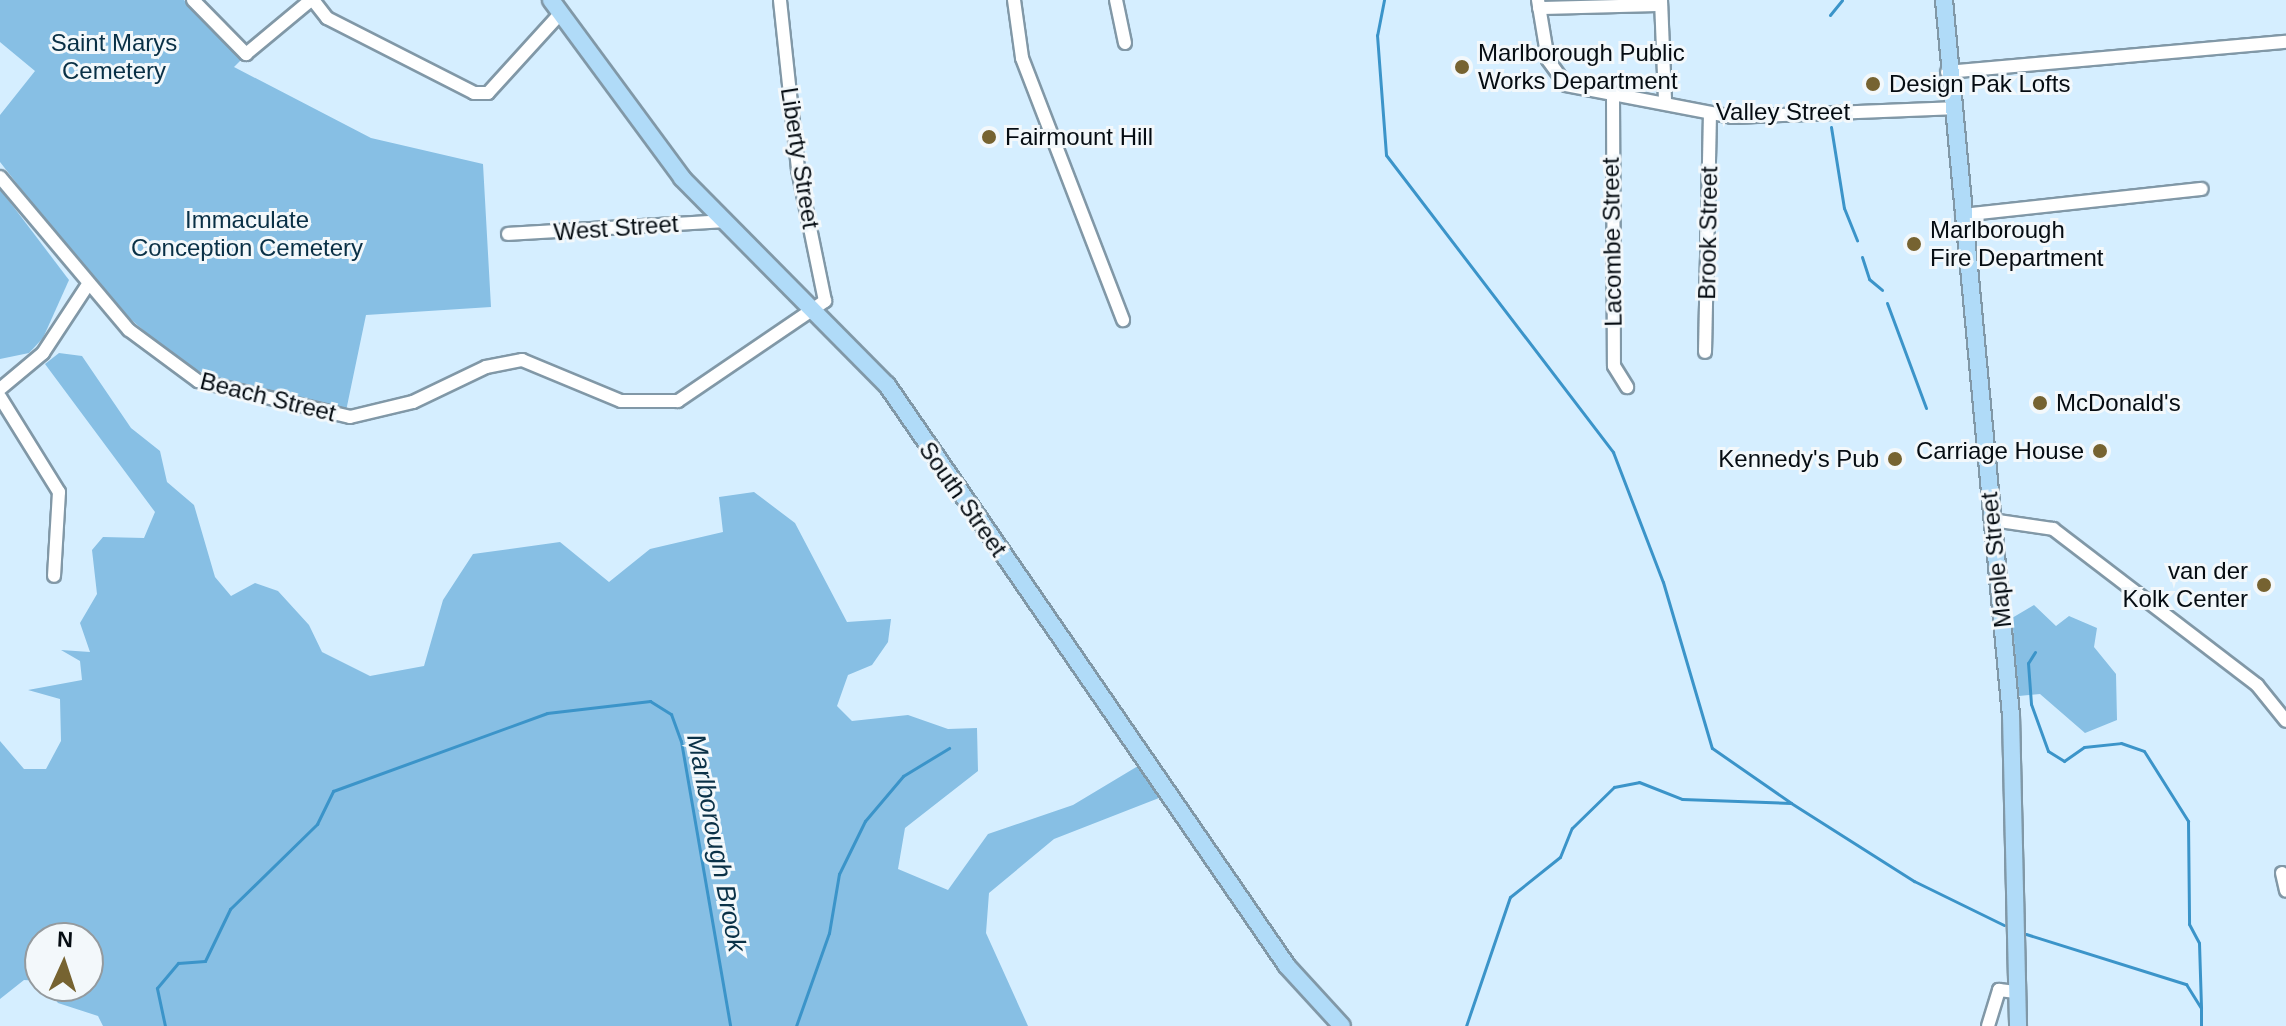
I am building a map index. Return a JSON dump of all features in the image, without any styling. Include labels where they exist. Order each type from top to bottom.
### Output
[{"type":"main road","name":"Maple Street","points":[[1944,0],[1947,72],[2011,722],[2018,1026]]},
{"type":"main road","name":"South Street","points":[[555,7],[670,164],[813,308],[904,407],[1287,966],[1342,1026]]},
{"type":"street","points":[[193,0],[246,54],[312,0],[327,18],[474,93],[488,93],[555,7]]},
{"type":"street","name":"Liberty Street","points":[[780,0],[798,169],[827,294],[813,308]]},
{"type":"street","points":[[1014,0],[1022,58],[1123,320]]},
{"type":"street","points":[[1116,0],[1125,43]]},
{"type":"street","points":[[1539,4],[1661,3],[1665,99]]},
{"type":"street","name":"Valley Street","points":[[1539,4],[1555,76],[1566,85],[1665,99],[1710,114],[1952,108]]},
{"type":"street","points":[[1947,72],[2286,42]]},
{"type":"street","name":"Lacombe Street","points":[[1613,93],[1614,355],[1627,387]]},
{"type":"street","name":"Brook Street","points":[[1705,352],[1710,114]]},
{"type":"street","name":"Beach Street","points":[[0,177],[87,286],[183,374],[334,417],[405,405],[515,360],[544,364],[621,401],[678,401],[813,308]]},
{"type":"street","points":[[1962,215],[2202,189]]},
{"type":"street","name":"West Street","points":[[508,234],[725,221]]},
{"type":"street","points":[[0,389],[43,353],[87,286]]},
{"type":"street","points":[[0,397],[59,492],[54,576]]},
{"type":"street","points":[[1992,520],[2053,529],[2257,685],[2286,721]]},
{"type":"street","points":[[2282,873],[2286,891]]},
{"type":"street","points":[[1988,1026],[1999,990],[2016,992]]},
{"type":"green space","name":"Immaculate Conception Cemetery","points":[[0,0],[184,0],[242,59],[234,67],[371,138],[483,164],[491,307],[366,315],[346,411],[224,382],[183,364],[108,300],[0,162],[0,115],[35,71],[0,42]]},
{"type":"green space","points":[[0,189],[69,280],[43,338],[29,353],[0,359]]},
{"type":"green space","points":[[59,353],[82,356],[131,428],[160,451],[167,482],[194,505],[215,577],[231,596],[255,583],[278,591],[309,625],[322,652],[370,676],[424,666],[443,600],[473,554],[560,542],[609,582],[650,549],[723,532],[719,497],[754,492],[795,523],[847,622],[891,619],[888,642],[872,665],[848,675],[837,706],[852,721],[908,715],[948,729],[977,728],[978,771],[905,828],[898,869],[948,890],[988,834],[1073,805],[1138,766],[1159,798],[1054,839],[989,893],[986,933],[1028,1026],[103,1026],[98,1016],[57,1002],[104,1002],[104,922],[24,922],[24,980],[0,999],[0,741],[24,769],[46,769],[61,741],[60,699],[28,690],[82,680],[80,661],[61,650],[90,652],[80,623],[97,594],[92,550],[103,537],[144,538],[155,512],[45,364]]},
{"type":"green space","points":[[2034,605],[2056,626],[2069,616],[2097,628],[2094,647],[2116,674],[2117,720],[2085,733],[2040,694],[2019,696],[2012,618]]},
{"type":"waterway","points":[[1384,0],[1377,35],[1386,155],[1613,452],[1663,582],[1712,748],[1791,803]]},
{"type":"waterway","points":[[1830,15],[1842,0]]},
{"type":"waterway","points":[[1831,127],[1844,208],[1857,241]]},
{"type":"waterway","points":[[1862,257],[1869,279],[1882,290]]},
{"type":"waterway","points":[[1887,303],[1926,408]]},
{"type":"waterway","points":[[2035,652],[2028,663],[2031,704],[2048,751],[2064,761],[2084,747],[2121,743],[2144,751],[2188,821],[2189,924],[2199,943],[2201,1008]]},
{"type":"waterway","name":"Marlborough Brook","points":[[165,1026],[157,988],[178,963],[205,961],[230,909],[317,824],[333,791],[547,713],[650,701],[671,714],[681,741],[730,1026]]},
{"type":"waterway","points":[[796,1026],[829,933],[839,874],[865,821],[903,776],[949,748]]},
{"type":"waterway","name":"Marlborough Brook","points":[[1466,1026],[1510,897],[1560,857],[1572,828],[1614,787],[1639,782],[1682,799],[1791,803],[1914,881],[2004,925]]},
{"type":"waterway","name":"Marlborough Brook","points":[[2026,934],[2186,984],[2201,1008],[2201,1026]]},
{"type":"place","name":"Marlborough Public Works Department","points":[[1462,67]]},
{"type":"place","name":"Design Pak Lofts","points":[[1873,84]]},
{"type":"place","name":"Fairmount Hill","points":[[989,137]]},
{"type":"place","name":"Marlborough Fire Department","points":[[1914,244]]},
{"type":"place","name":"McDonald's","points":[[2040,403]]},
{"type":"place","name":"Carriage House","points":[[2100,451]]},
{"type":"place","name":"Kennedy's Pub","points":[[1895,459]]},
{"type":"place","name":"van der Kolk Center","points":[[2264,585]]},
{"type":"park label","name":"Saint Marys Cemetery","points":[[114,57]]}]
